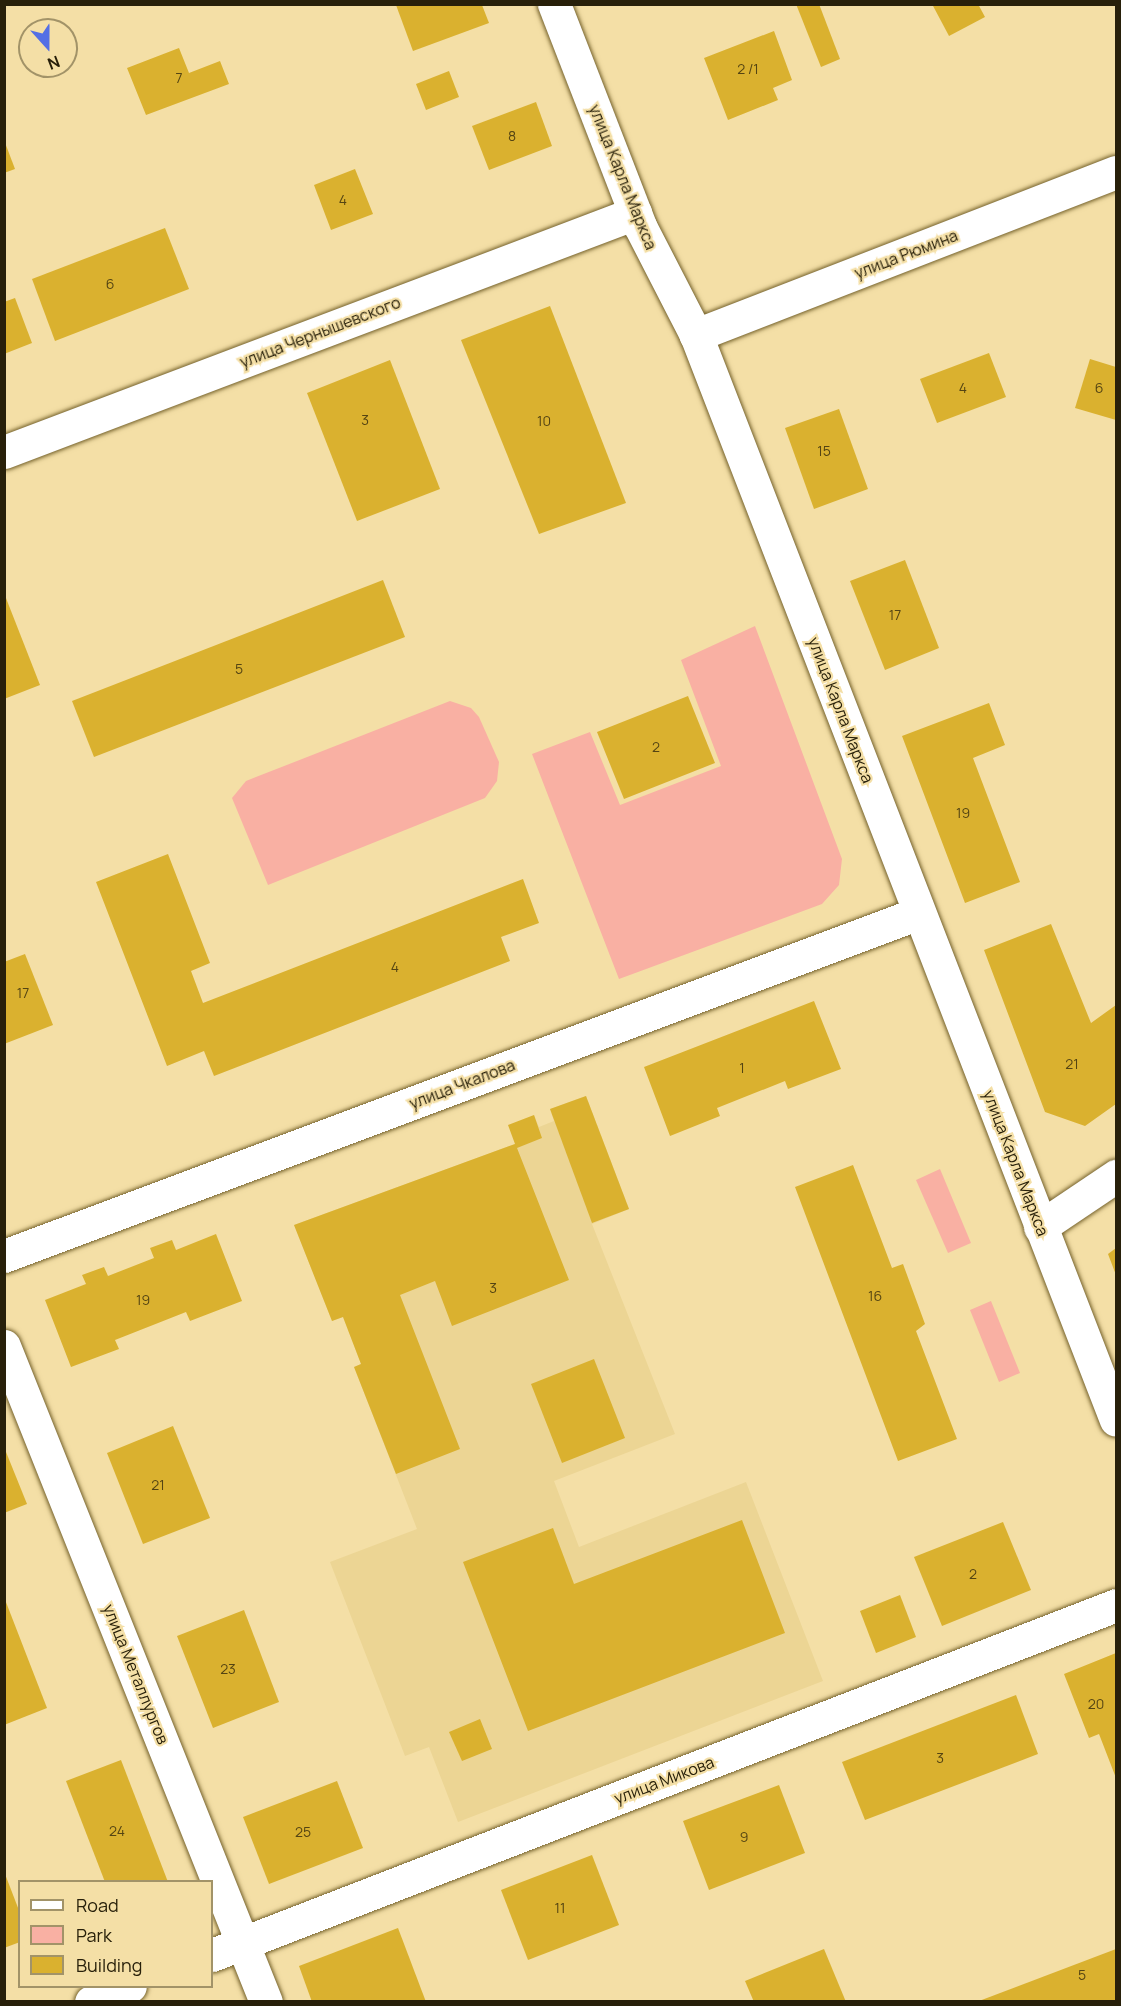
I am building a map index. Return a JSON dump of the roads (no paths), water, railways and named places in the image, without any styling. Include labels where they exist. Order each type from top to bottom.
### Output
[{"type":"street","name":"улица Карла Маркса","points":[[554,4],[635,213],[696,335],[1116,1420]]},
{"type":"street","name":"улица Рюмина","points":[[696,335],[1116,172]]},
{"type":"street","name":"улица Чернышевского","points":[[4,452],[635,213]]},
{"type":"street","name":"улица Чкалова","points":[[4,1256],[919,913]]},
{"type":"street","points":[[1040,1227],[1116,1176]]},
{"type":"street","name":"улица Металлургов","points":[[4,1346],[266,2001]]},
{"type":"street","name":"улица Микова","points":[[213,1955],[1116,1605]]},
{"type":"street","points":[[91,2001],[125,1988]]}]
